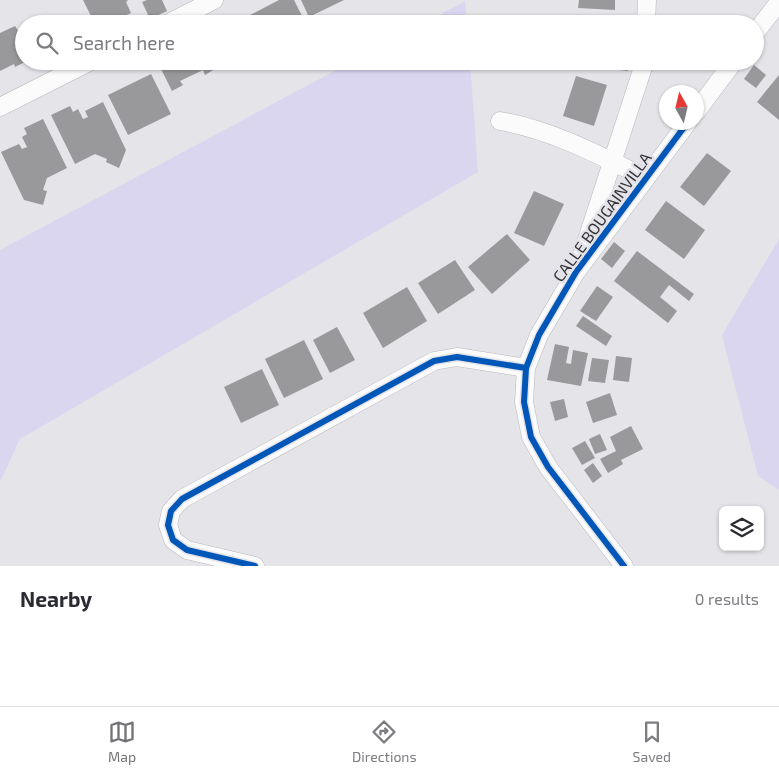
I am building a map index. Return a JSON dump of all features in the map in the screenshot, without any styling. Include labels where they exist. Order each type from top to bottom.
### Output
[{"type":"street","points":[[185,15],[214,0]]},
{"type":"street","points":[[646,15],[647,0]]},
{"type":"street","points":[[764,21],[779,2]]},
{"type":"street","points":[[0,107],[74,70]]},
{"type":"street","points":[[576,272],[642,70]]},
{"type":"street","points":[[704,101],[727,70]]},
{"type":"street","points":[[500,121],[524,125],[546,132],[646,178]]},
{"type":"street","name":"CALLE BOUGAINVILLA","points":[[624,566],[548,467],[531,436],[524,402],[526,368],[539,335],[576,272],[682,130]]},
{"type":"street","points":[[255,566],[187,550],[173,540],[168,525],[171,511],[182,499],[434,361],[457,357],[526,368]]},
{"type":"shaded area","points":[[465,1],[466,15],[439,15]]},
{"type":"shaded area","points":[[336,70],[471,70],[478,172],[20,439],[0,482],[0,250]]},
{"type":"shaded area","points":[[779,239],[779,490],[758,476],[722,335]]},
{"type":"building","points":[[83,0],[127,0],[126,2],[131,13],[127,15],[90,15]]},
{"type":"building","points":[[162,0],[167,11],[158,15],[148,15],[142,2]]},
{"type":"building","points":[[279,0],[294,0],[302,15],[250,15]]},
{"type":"building","points":[[301,0],[344,0],[313,15],[308,15]]},
{"type":"building","points":[[579,0],[615,0],[615,10],[578,8]]},
{"type":"building","points":[[15,26],[15,67],[14,64],[0,71],[0,33]]},
{"type":"building","points":[[162,70],[203,70],[180,81],[183,85],[172,91]]},
{"type":"building","points":[[203,70],[213,70],[205,75]]},
{"type":"building","points":[[750,70],[760,70],[766,75],[756,88],[744,79]]},
{"type":"building","points":[[151,74],[171,114],[128,135],[108,95]]},
{"type":"building","points":[[779,75],[779,120],[757,102]]},
{"type":"building","points":[[576,76],[607,85],[594,126],[563,116]]},
{"type":"building","points":[[103,102],[126,150],[119,168],[106,162],[107,159],[95,154],[75,164],[51,115],[70,106],[73,112],[78,109],[83,119],[88,117],[85,111]]},
{"type":"building","points":[[43,119],[67,168],[47,178],[43,190],[47,191],[43,205],[24,200],[1,152],[19,144],[22,149],[27,147],[22,137],[27,134],[24,128]]},
{"type":"building","points":[[707,153],[731,171],[704,206],[680,187]]},
{"type":"building","points":[[534,191],[564,204],[544,246],[514,233]]},
{"type":"building","points":[[666,201],[705,230],[684,259],[645,230]]},
{"type":"building","points":[[507,234],[530,260],[492,294],[468,267]]},
{"type":"building","points":[[614,242],[625,251],[612,268],[601,259]]},
{"type":"building","points":[[637,251],[694,294],[689,301],[669,285],[660,297],[677,311],[668,323],[614,281]]},
{"type":"building","points":[[455,260],[475,290],[438,314],[418,283]]},
{"type":"building","points":[[597,286],[613,297],[596,321],[580,311]]},
{"type":"building","points":[[407,287],[427,321],[383,348],[363,313]]},
{"type":"building","points":[[583,316],[612,336],[606,346],[576,326]]},
{"type":"building","points":[[337,327],[355,360],[330,373],[313,340]]},
{"type":"building","points":[[304,340],[323,379],[284,398],[265,359]]},
{"type":"building","points":[[555,344],[569,347],[566,363],[571,364],[573,350],[588,353],[581,386],[547,380]]},
{"type":"building","points":[[616,356],[632,358],[629,382],[613,380]]},
{"type":"building","points":[[592,358],[609,360],[605,383],[588,381]]},
{"type":"building","points":[[262,369],[279,405],[241,423],[224,387]]},
{"type":"building","points":[[610,393],[617,415],[593,423],[586,402]]},
{"type":"building","points":[[564,399],[568,417],[555,421],[550,402]]},
{"type":"building","points":[[631,426],[643,449],[621,460],[623,464],[608,473],[600,459],[616,451],[610,437]]},
{"type":"building","points":[[600,434],[607,450],[595,454],[589,439]]},
{"type":"building","points":[[585,441],[595,458],[582,465],[572,448]]},
{"type":"building","points":[[593,463],[602,476],[593,483],[584,470]]},
{"type":"cycle path","points":[[624,566],[548,467],[531,437],[524,402],[526,368],[539,335],[576,272],[682,130]]},
{"type":"cycle path","points":[[255,566],[187,550],[173,540],[168,525],[171,511],[182,499],[434,361],[457,357],[526,368]]}]
